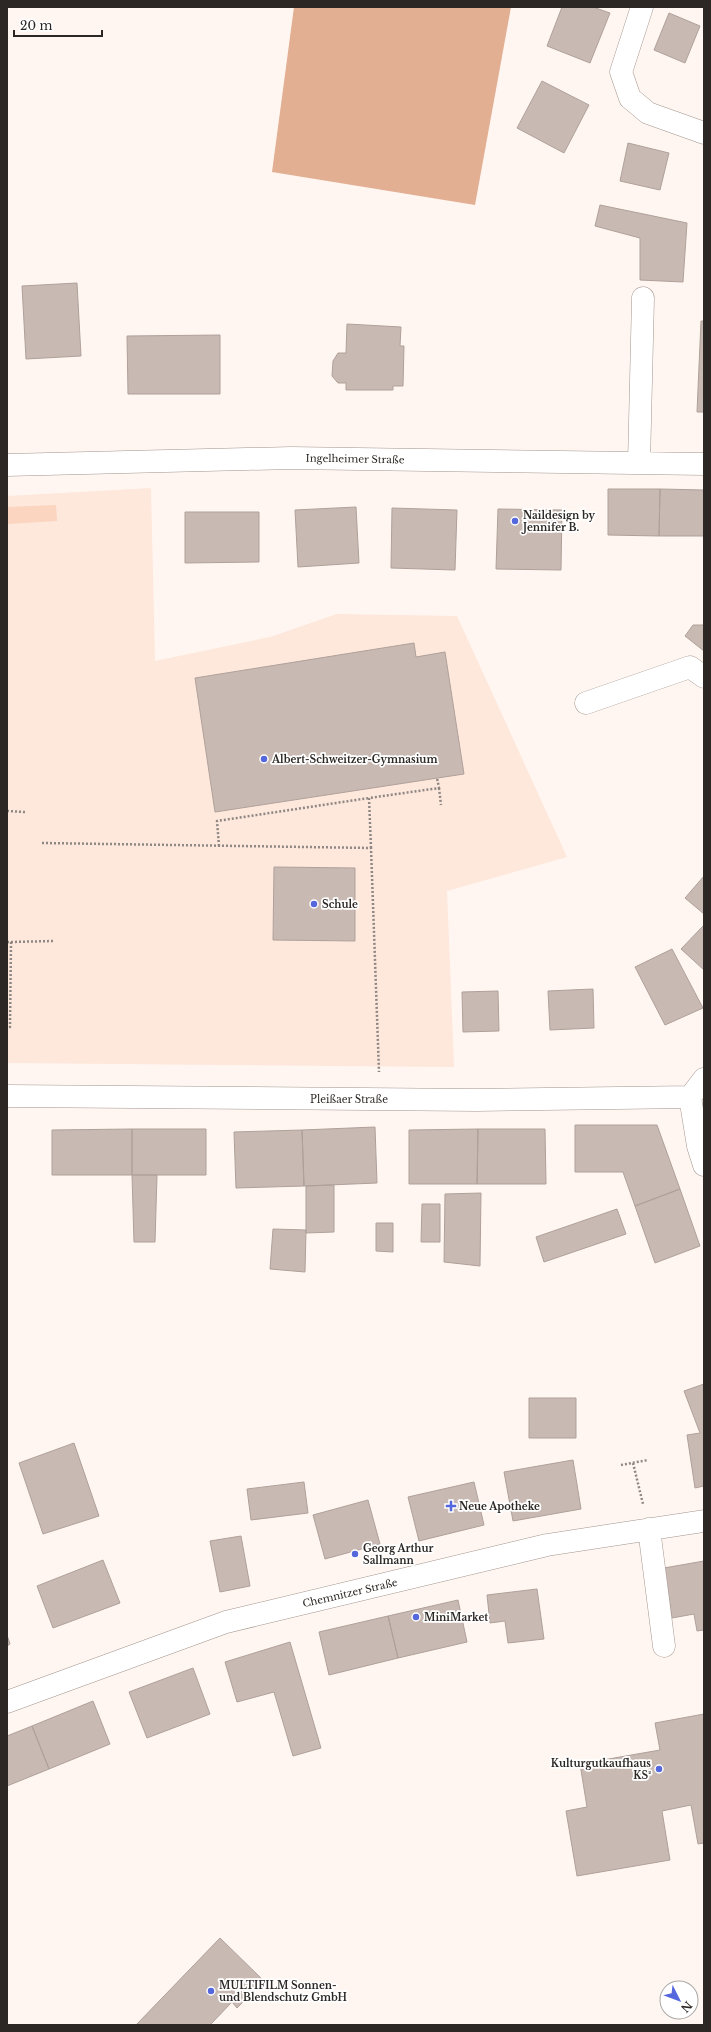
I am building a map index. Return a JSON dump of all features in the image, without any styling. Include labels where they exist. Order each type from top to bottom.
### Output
[{"type":"street","points":[[642,7],[621,72],[630,98],[648,113],[704,133]]},
{"type":"street","points":[[639,463],[643,298]]},
{"type":"street","name":"Ingelheimer Straße","points":[[7,465],[290,458],[704,464]]},
{"type":"street","points":[[586,703],[690,667],[704,677]]},
{"type":"street","points":[[704,1079],[690,1097],[698,1146],[704,1165]]},
{"type":"street","name":"Pleißaer Straße","points":[[7,1096],[380,1099],[690,1097]]},
{"type":"street","name":"Chemnitzer Straße","points":[[7,1702],[226,1622],[547,1545],[704,1521]]},
{"type":"street","points":[[649,1529],[664,1646]]},
{"type":"path","points":[[437,778],[441,805]]},
{"type":"path","points":[[219,846],[217,821],[439,788]]},
{"type":"path","points":[[369,798],[380,1099]]},
{"type":"path","points":[[7,811],[25,812]]},
{"type":"path","points":[[42,843],[371,848]]},
{"type":"path","points":[[7,1027],[10,1027],[9,942],[53,941]]},
{"type":"path","points":[[621,1465],[648,1460]]},
{"type":"path","points":[[633,1463],[649,1529]]},
{"type":"shaded area","points":[[294,7],[511,7],[475,205],[272,172]]},
{"type":"shaded area","name":"Albert-Schweitzer-Gymnasium","points":[[151,488],[155,661],[270,637],[337,614],[457,616],[567,857],[447,891],[454,1067],[7,1063],[7,496]]},
{"type":"shaded area","points":[[56,505],[57,521],[7,524],[7,507]]},
{"type":"building","points":[[562,7],[593,7],[610,13],[590,63],[547,46]]},
{"type":"building","points":[[669,13],[700,26],[685,63],[654,50]]},
{"type":"building","points":[[542,81],[589,105],[564,153],[517,128]]},
{"type":"building","points":[[628,143],[669,153],[660,190],[620,181]]},
{"type":"building","points":[[600,205],[687,223],[683,282],[640,280],[640,238],[595,226]]},
{"type":"building","points":[[77,283],[81,356],[26,359],[22,286]]},
{"type":"building","points":[[701,321],[704,321],[704,412],[697,412]]},
{"type":"building","points":[[347,324],[401,327],[400,346],[404,346],[403,386],[393,386],[393,390],[346,390],[346,383],[338,383],[332,376],[333,361],[338,353],[346,353]]},
{"type":"building","points":[[220,335],[220,394],[128,394],[127,336]]},
{"type":"building","points":[[608,489],[660,489],[659,536],[608,535]]},
{"type":"building","points":[[660,489],[704,490],[704,536],[659,536]]},
{"type":"building","points":[[356,507],[359,563],[298,567],[295,510]]},
{"type":"building","points":[[392,508],[457,510],[455,570],[391,568]]},
{"type":"building","points":[[498,509],[562,510],[561,570],[496,569]]},
{"type":"building","points":[[185,512],[259,512],[259,562],[185,563]]},
{"type":"building","points":[[693,625],[704,625],[704,651],[685,636]]},
{"type":"building","points":[[414,643],[416,657],[445,652],[464,774],[215,812],[195,678]]},
{"type":"building","name":"Schule","points":[[274,867],[355,868],[355,941],[273,940]]},
{"type":"building","points":[[704,876],[704,914],[685,898]]},
{"type":"building","points":[[704,925],[704,970],[681,949]]},
{"type":"building","points":[[672,949],[703,1008],[665,1025],[635,967]]},
{"type":"building","points":[[593,989],[594,1028],[550,1030],[548,991]]},
{"type":"building","points":[[498,991],[499,1031],[463,1032],[462,992]]},
{"type":"building","points":[[575,1125],[657,1125],[680,1189],[635,1206],[623,1172],[575,1172]]},
{"type":"building","points":[[375,1127],[377,1183],[304,1186],[302,1130]]},
{"type":"building","points":[[132,1129],[206,1129],[206,1175],[132,1175]]},
{"type":"building","points":[[132,1129],[132,1175],[52,1175],[52,1130]]},
{"type":"building","points":[[478,1129],[545,1129],[546,1184],[477,1184]]},
{"type":"building","points":[[478,1129],[477,1184],[409,1184],[409,1130]]},
{"type":"building","points":[[302,1130],[304,1186],[236,1188],[234,1132]]},
{"type":"building","points":[[132,1175],[157,1175],[155,1242],[134,1242]]},
{"type":"building","points":[[334,1185],[334,1232],[306,1233],[306,1186]]},
{"type":"building","points":[[680,1189],[700,1246],[655,1263],[635,1206]]},
{"type":"building","points":[[481,1193],[480,1266],[444,1262],[445,1194]]},
{"type":"building","points":[[422,1204],[440,1204],[440,1242],[421,1242]]},
{"type":"building","points":[[617,1209],[626,1234],[544,1262],[536,1237]]},
{"type":"building","points":[[376,1223],[393,1223],[393,1252],[376,1251]]},
{"type":"building","points":[[273,1229],[306,1230],[305,1272],[270,1269]]},
{"type":"building","points":[[704,1384],[704,1486],[695,1488],[687,1435],[700,1433],[684,1391]]},
{"type":"building","points":[[529,1398],[576,1398],[576,1438],[529,1438]]},
{"type":"building","points":[[74,1443],[99,1516],[43,1534],[19,1463]]},
{"type":"building","points":[[573,1460],[581,1509],[513,1521],[504,1472]]},
{"type":"building","points":[[304,1482],[308,1513],[251,1520],[247,1489]]},
{"type":"building","points":[[474,1482],[484,1525],[419,1541],[408,1497]]},
{"type":"building","points":[[368,1500],[380,1544],[325,1559],[313,1515]]},
{"type":"building","points":[[241,1536],[250,1586],[220,1592],[210,1541]]},
{"type":"building","points":[[103,1560],[120,1603],[53,1628],[37,1586]]},
{"type":"building","points":[[704,1561],[704,1630],[697,1631],[694,1614],[672,1618],[664,1568]]},
{"type":"building","points":[[537,1589],[544,1639],[508,1643],[505,1621],[490,1623],[487,1595]]},
{"type":"building","points":[[458,1600],[467,1642],[398,1658],[388,1616]]},
{"type":"building","points":[[388,1616],[398,1658],[329,1675],[319,1632]]},
{"type":"building","points":[[7,1635],[10,1644],[7,1646]]},
{"type":"building","points":[[290,1642],[321,1748],[293,1756],[274,1692],[237,1702],[225,1662]]},
{"type":"building","points":[[193,1668],[210,1714],[147,1738],[129,1692]]},
{"type":"building","points":[[93,1701],[110,1744],[49,1769],[32,1726]]},
{"type":"building","points":[[704,1714],[704,1843],[698,1844],[691,1805],[662,1811],[670,1860],[577,1876],[566,1811],[587,1807],[580,1764],[660,1750],[655,1723]]},
{"type":"building","points":[[32,1726],[49,1769],[7,1786],[7,1736]]},
{"type":"building","name":"MULTIFILM Sonnen- und Blendschutz GmbH","points":[[220,1938],[264,1981],[237,2008],[232,2002],[210,2025],[136,2025]]},
{"type":"place","name":"Naildesign by Jennifer B.","points":[[515,521]]},
{"type":"place","name":"Albert-Schweitzer-Gymnasium","points":[[264,759]]},
{"type":"place","name":"Schule","points":[[314,904]]},
{"type":"place","name":"Neue Apotheke","points":[[451,1506]]},
{"type":"place","name":"Georg Arthur Sallmann","points":[[355,1554]]},
{"type":"place","name":"MiniMarket","points":[[416,1617]]},
{"type":"place","name":"Kulturgutkaufhaus KS²","points":[[659,1769]]},
{"type":"place","name":"MULTIFILM Sonnen- und Blendschutz GmbH","points":[[211,1991]]}]
